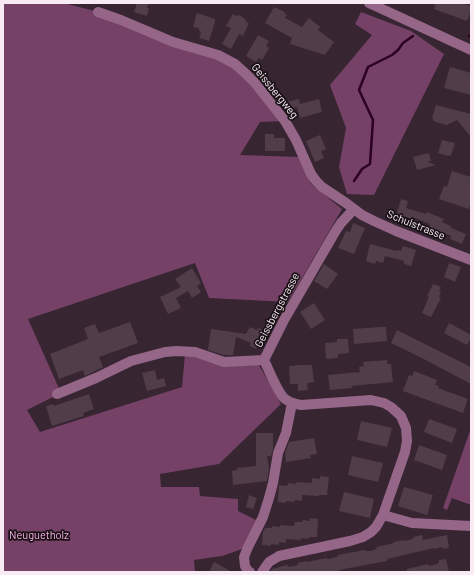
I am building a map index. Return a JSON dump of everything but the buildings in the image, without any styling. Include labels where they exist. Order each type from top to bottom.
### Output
[{"type":"street","points":[[369,3],[471,50]]},
{"type":"street","name":"Geissbergweg","points":[[98,12],[173,42],[218,55],[235,64],[255,84],[285,121],[316,182],[354,210]]},
{"type":"street","name":"Schulstrasse","points":[[354,210],[385,226],[471,260]]},
{"type":"street","name":"Geissbergstrasse","points":[[292,402],[288,401],[281,394],[264,360],[284,320],[335,232],[341,223],[354,210]]},
{"type":"street","points":[[57,394],[96,378],[131,361],[165,352],[195,352],[224,362],[264,360]]},
{"type":"street","points":[[250,572],[245,566],[244,557],[263,517],[269,498],[278,453],[286,433],[292,402],[307,405],[370,400],[384,403],[391,407],[400,416],[406,428],[407,440],[405,452],[384,515],[376,527],[363,537],[350,541],[284,554],[269,562],[262,572]]},
{"type":"street","points":[[384,515],[412,523],[471,526]]},
{"type":"green space","name":"Neuguetholz","points":[[3,3],[64,3],[98,12],[224,58],[285,121],[260,122],[240,155],[300,157],[311,184],[342,209],[288,302],[209,298],[195,263],[28,319],[61,393],[27,410],[40,432],[182,387],[185,354],[222,366],[259,365],[281,404],[219,464],[160,474],[161,487],[199,487],[200,496],[238,499],[238,511],[260,522],[248,547],[222,556],[194,560],[195,572],[3,572]]},
{"type":"green space","points":[[361,12],[411,31],[444,54],[374,195],[347,194],[339,167],[346,128],[330,85],[372,35],[355,24]]},
{"type":"green space","points":[[471,428],[471,505],[452,498],[447,510],[443,508]]},
{"type":"waterway","points":[[354,181],[362,169],[370,164],[373,120],[359,90],[368,67],[392,55],[403,43],[413,36]]}]
